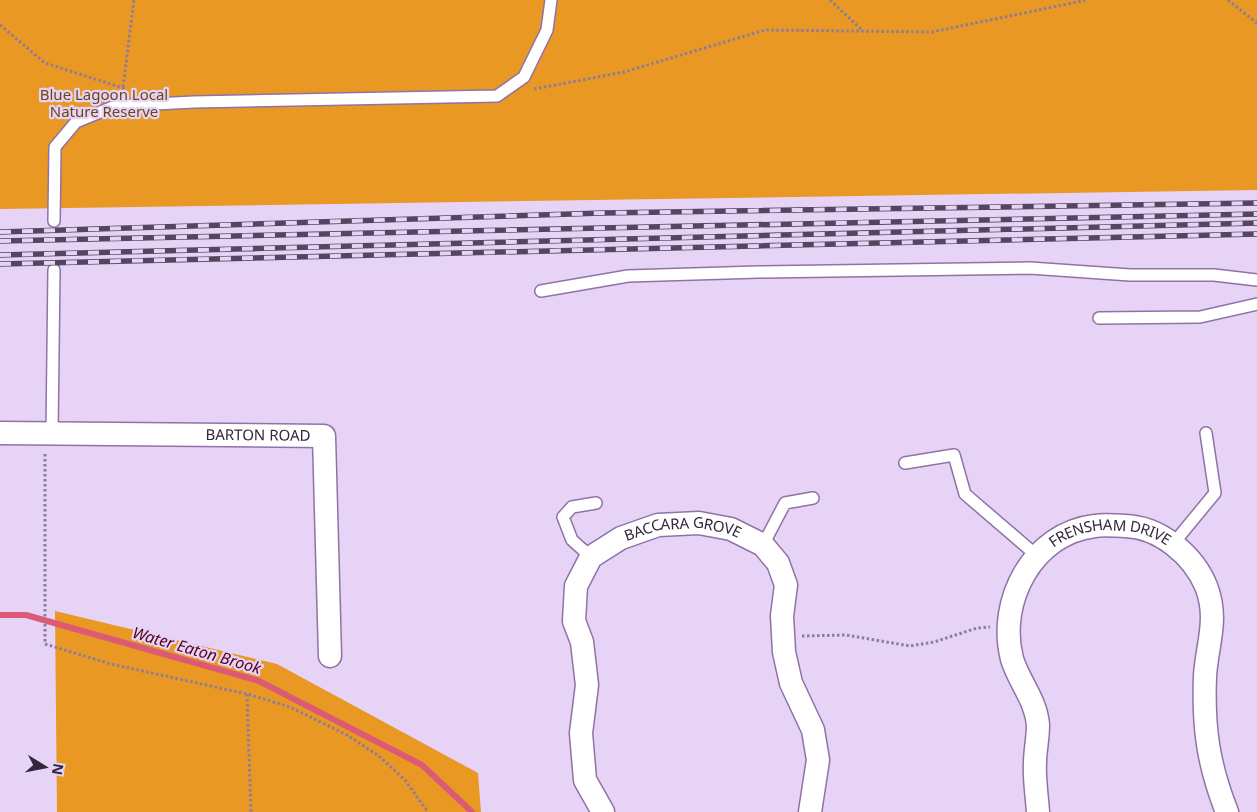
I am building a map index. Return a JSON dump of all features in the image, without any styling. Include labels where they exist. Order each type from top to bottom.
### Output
[{"type":"street","name":"BARTON ROAD","points":[[0,433],[324,436],[330,656]]},
{"type":"street","name":"BACCARA GROVE","points":[[591,557],[621,538],[658,525],[699,523],[731,529],[763,545],[778,563],[786,585],[782,616],[782,636],[791,683],[813,730],[815,740],[818,760],[810,812]]},
{"type":"street","name":"FRENSHAM DRIVE","points":[[1038,812],[1035,764],[1038,725],[1033,701],[1013,659],[1008,626],[1014,591],[1036,555],[1064,535],[1095,526],[1130,526],[1154,532],[1173,544],[1188,557],[1206,587],[1213,624],[1205,674],[1204,729],[1215,781],[1227,812]]},
{"type":"street","points":[[591,557],[576,586],[574,621],[582,642],[587,685],[581,733],[585,780],[603,812]]},
{"type":"lane","points":[[54,221],[55,147],[76,122],[115,106],[194,102],[497,96],[524,77],[546,30],[551,0]]},
{"type":"lane","points":[[541,291],[628,276],[758,272],[1030,268],[1130,275],[1214,275],[1257,280]]},
{"type":"lane","points":[[48,433],[54,270]]},
{"type":"lane","points":[[1099,318],[1200,316],[1257,304]]},
{"type":"lane","points":[[1173,544],[1215,494],[1206,432]]},
{"type":"lane","points":[[906,462],[954,455],[965,494],[1036,555]]},
{"type":"lane","points":[[763,545],[785,503],[813,498]]},
{"type":"lane","points":[[591,557],[572,540],[563,518],[572,507],[596,503]]},
{"type":"path","points":[[123,87],[134,0]]},
{"type":"path","points":[[830,0],[864,31]]},
{"type":"path","points":[[497,96],[624,72],[765,30],[932,32],[1087,0]]},
{"type":"path","points":[[1228,0],[1257,23]]},
{"type":"path","points":[[0,25],[45,63],[130,90]]},
{"type":"path","points":[[48,433],[45,644],[111,664],[247,694],[290,707],[347,735],[371,751],[405,780],[428,812]]},
{"type":"path","points":[[782,636],[846,635],[910,646],[934,642],[978,628],[1008,626]]},
{"type":"path","points":[[247,694],[251,812]]},
{"type":"green space","name":"Blue Lagoon Local Nature Reserve","points":[[0,0],[1257,0],[1257,190],[0,209]]},
{"type":"green space","points":[[55,611],[277,664],[478,773],[481,812],[57,812]]},
{"type":"waterway","name":"Water Eaton Brook","points":[[0,615],[26,615],[259,681],[422,765],[472,812]]},
{"type":"railway","points":[[0,232],[603,213],[1257,203]]},
{"type":"railway","points":[[0,241],[1257,214]]},
{"type":"railway","points":[[0,255],[1257,223]]},
{"type":"railway","points":[[0,264],[1257,234]]}]
